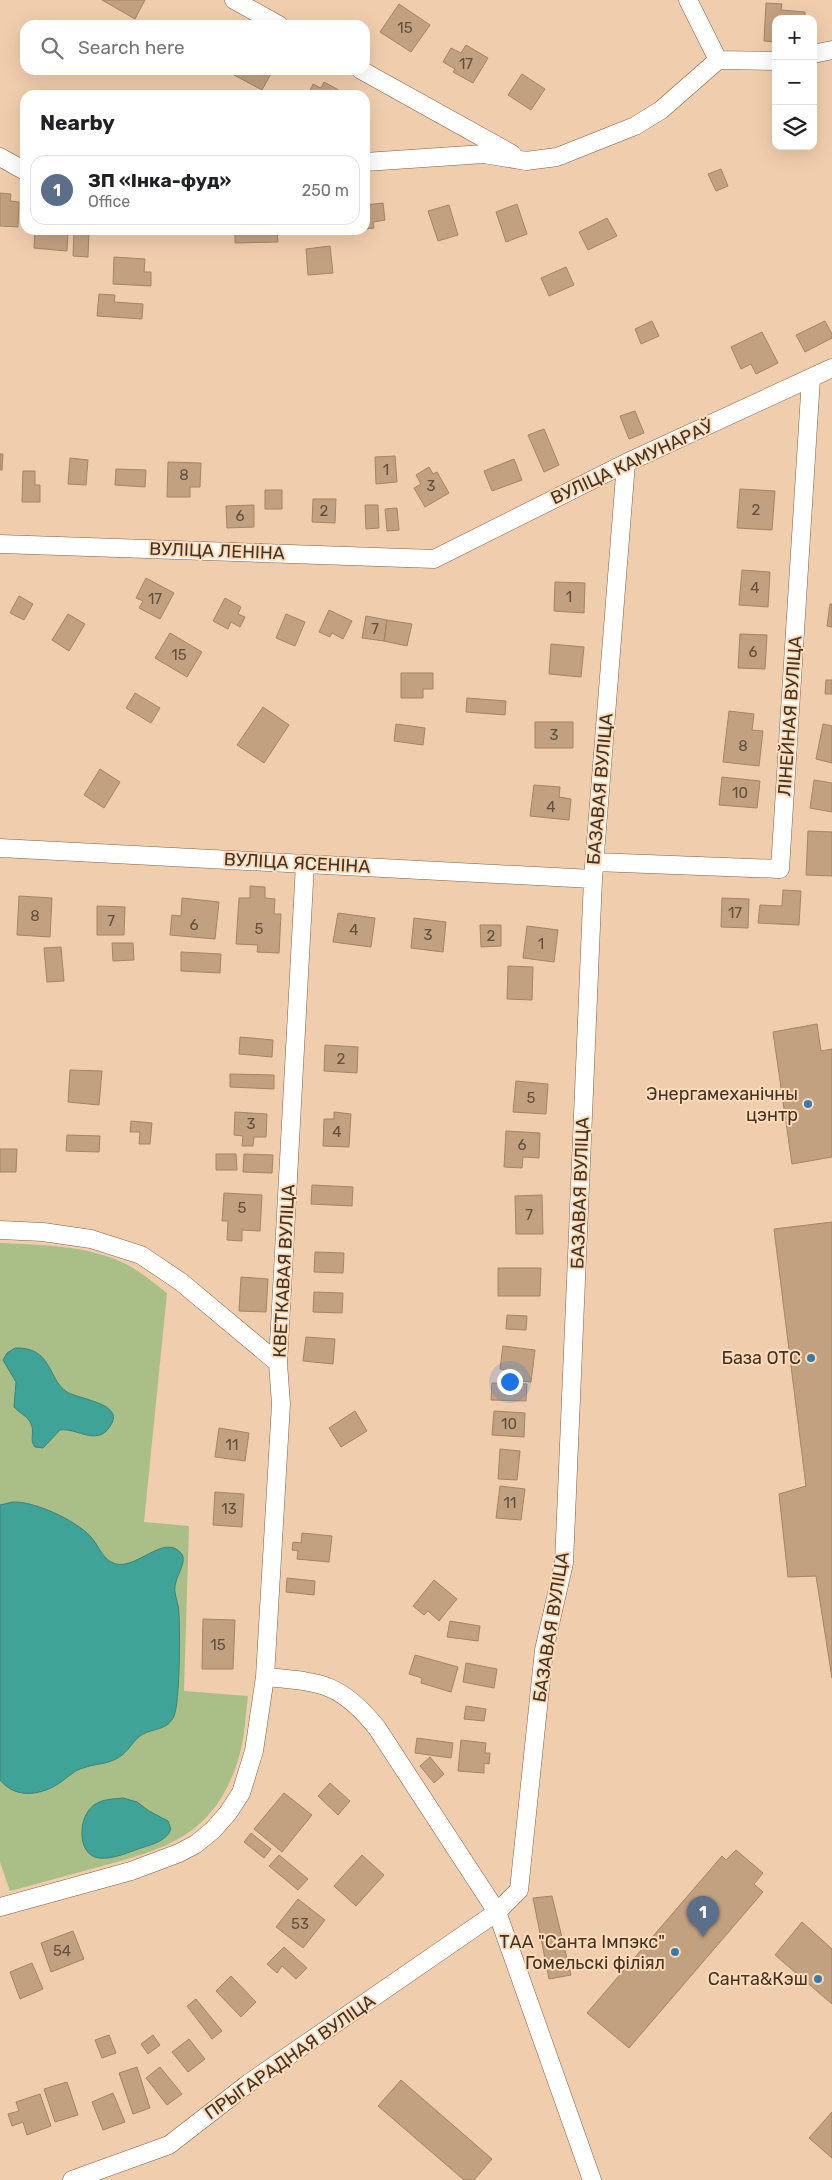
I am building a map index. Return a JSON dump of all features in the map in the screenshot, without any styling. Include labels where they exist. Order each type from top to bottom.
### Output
[{"type":"street","points":[[234,0],[270,20]]},
{"type":"street","points":[[688,0],[718,60]]},
{"type":"street","points":[[817,53],[832,50]]},
{"type":"street","points":[[370,162],[484,154],[526,161],[557,157],[635,126],[661,110],[718,60],[772,61]]},
{"type":"street","points":[[370,75],[526,161]]},
{"type":"street","points":[[0,157],[20,168]]},
{"type":"street","name":"ВУЛІЦА КАМУНАРАЎ","points":[[434,558],[626,463],[832,368]]},
{"type":"street","name":"ЛІНЕЙНАЯ ВУЛІЦА","points":[[594,870],[780,869],[812,378]]},
{"type":"street","name":"БАЗАВАЯ ВУЛІЦА","points":[[498,1912],[519,1890],[544,1650],[564,1563],[594,870],[626,463]]},
{"type":"street","name":"ВУЛІЦА ЛЕНІНА","points":[[0,544],[434,558]]},
{"type":"street","name":"ВУЛІЦА ЯСЕНІНА","points":[[0,848],[305,864],[594,870]]},
{"type":"street","name":"КВЕТКАВАЯ ВУЛІЦА","points":[[0,1907],[156,1862],[196,1844],[213,1830],[228,1813],[241,1793],[249,1770],[265,1677],[281,1404],[278,1363],[305,864]]},
{"type":"street","points":[[0,1230],[43,1232],[91,1238],[141,1255],[180,1282],[278,1363]]},
{"type":"street","points":[[265,1677],[314,1682],[348,1698],[364,1712],[377,1728],[498,1912],[592,2180]]},
{"type":"street","name":"ПРЫГАРАДНАЯ ВУЛІЦА","points":[[72,2180],[169,2145],[249,2083],[498,1912]]},
{"type":"green space","points":[[0,1243],[64,1247],[96,1253],[126,1264],[167,1293],[144,1522],[189,1526],[184,1691],[248,1696],[238,1760],[228,1785],[217,1805],[203,1821],[187,1834],[149,1852],[10,1891],[0,1862]]},
{"type":"water","points":[[15,1348],[27,1349],[43,1358],[56,1380],[67,1392],[105,1406],[111,1411],[113,1416],[112,1423],[107,1431],[101,1435],[94,1436],[60,1430],[43,1448],[35,1447],[32,1442],[30,1421],[14,1407],[16,1382],[3,1360],[7,1353]]},
{"type":"water","points":[[13,1502],[43,1508],[75,1524],[90,1536],[105,1557],[111,1562],[129,1563],[166,1547],[174,1548],[183,1557],[175,1587],[179,1611],[179,1666],[176,1708],[171,1721],[165,1726],[140,1736],[125,1753],[117,1758],[80,1769],[46,1790],[30,1793],[14,1791],[0,1780],[0,1505]]},
{"type":"water","points":[[123,1798],[137,1802],[168,1821],[171,1829],[169,1833],[156,1843],[122,1855],[99,1858],[92,1855],[86,1850],[82,1834],[82,1826],[89,1810],[100,1802]]},
{"type":"building","points":[[102,0],[145,0],[135,19]]},
{"type":"building","points":[[766,3],[782,4],[781,10],[805,12],[805,15],[772,15],[772,42],[764,41]]},
{"type":"building","points":[[399,4],[430,25],[411,52],[380,32]]},
{"type":"building","points":[[466,45],[488,58],[473,83],[453,72],[455,69],[443,62],[451,48],[461,53]]},
{"type":"building","points":[[522,74],[545,89],[531,110],[508,95]]},
{"type":"building","points":[[234,75],[270,75],[262,90]]},
{"type":"building","points":[[324,82],[339,90],[310,90],[313,84],[321,88]]},
{"type":"building","points":[[721,169],[728,186],[716,191],[708,174]]},
{"type":"building","points":[[0,193],[11,194],[10,201],[19,202],[18,227],[0,226]]},
{"type":"building","points":[[383,203],[385,220],[373,222],[374,228],[370,228],[370,204]]},
{"type":"building","points":[[517,204],[527,234],[506,242],[496,212]]},
{"type":"building","points":[[449,205],[458,235],[438,241],[428,211]]},
{"type":"building","points":[[607,218],[617,236],[588,250],[579,232]]},
{"type":"building","points":[[35,235],[68,235],[67,251],[34,248]]},
{"type":"building","points":[[74,235],[89,235],[88,257],[73,256]]},
{"type":"building","points":[[235,235],[277,235],[278,242],[235,243]]},
{"type":"building","points":[[330,246],[333,273],[308,275],[306,249]]},
{"type":"building","points":[[114,257],[145,259],[144,272],[151,272],[151,286],[113,284]]},
{"type":"building","points":[[566,267],[574,285],[549,296],[541,278]]},
{"type":"building","points":[[99,294],[115,295],[114,302],[143,304],[142,319],[97,316]]},
{"type":"building","points":[[652,321],[659,336],[641,344],[635,329]]},
{"type":"building","points":[[825,321],[832,334],[832,338],[805,352],[796,335]]},
{"type":"building","points":[[762,332],[778,363],[756,374],[751,364],[741,369],[731,347]]},
{"type":"building","points":[[635,411],[644,433],[629,439],[620,416]]},
{"type":"building","points":[[544,429],[559,465],[544,472],[528,435]]},
{"type":"building","points":[[0,454],[3,454],[2,470],[0,470]]},
{"type":"building","points":[[395,456],[397,482],[376,484],[375,457]]},
{"type":"building","points":[[70,458],[88,460],[86,485],[68,484]]},
{"type":"building","points":[[514,459],[522,480],[492,491],[484,471]]},
{"type":"building","points":[[168,462],[201,463],[200,487],[190,487],[190,497],[167,497]]},
{"type":"building","points":[[429,467],[433,474],[437,472],[449,493],[425,507],[414,488],[421,484],[416,475]]},
{"type":"building","points":[[116,469],[146,470],[145,487],[115,485]]},
{"type":"building","points":[[23,471],[35,471],[35,485],[40,485],[40,502],[22,502]]},
{"type":"building","points":[[740,489],[775,491],[772,530],[737,528]]},
{"type":"building","points":[[265,490],[282,490],[282,509],[265,509]]},
{"type":"building","points":[[313,499],[336,499],[335,523],[312,522]]},
{"type":"building","points":[[254,505],[254,527],[227,528],[226,506]]},
{"type":"building","points":[[365,505],[378,505],[379,528],[366,529]]},
{"type":"building","points":[[397,508],[399,530],[387,531],[385,509]]},
{"type":"building","points":[[742,570],[770,572],[768,607],[739,605]]},
{"type":"building","points":[[146,578],[174,593],[160,619],[139,608],[143,601],[136,598]]},
{"type":"building","points":[[555,582],[585,583],[584,613],[554,611]]},
{"type":"building","points":[[19,596],[33,604],[24,620],[10,613]]},
{"type":"building","points":[[225,598],[241,607],[238,614],[245,617],[240,627],[231,622],[228,629],[213,621]]},
{"type":"building","points":[[830,604],[832,604],[832,627],[827,626]]},
{"type":"building","points":[[329,610],[352,621],[343,639],[332,633],[330,637],[319,632]]},
{"type":"building","points":[[68,614],[85,624],[69,651],[52,640]]},
{"type":"building","points":[[286,614],[305,622],[295,646],[276,638]]},
{"type":"building","points":[[366,616],[387,620],[384,641],[362,638]]},
{"type":"building","points":[[387,620],[412,624],[407,646],[384,641]]},
{"type":"building","points":[[170,633],[202,652],[187,677],[155,658]]},
{"type":"building","points":[[740,634],[767,635],[765,669],[738,668]]},
{"type":"building","points":[[551,644],[584,647],[581,677],[549,674]]},
{"type":"building","points":[[401,673],[433,673],[433,689],[423,689],[423,698],[401,698]]},
{"type":"building","points":[[826,680],[832,680],[832,694],[825,694]]},
{"type":"building","points":[[135,693],[160,708],[151,723],[126,708]]},
{"type":"building","points":[[467,698],[506,701],[505,715],[466,712]]},
{"type":"building","points":[[263,707],[289,725],[264,763],[237,745]]},
{"type":"building","points":[[729,711],[754,714],[752,730],[763,731],[759,766],[723,762]]},
{"type":"building","points":[[535,722],[573,722],[573,748],[535,748]]},
{"type":"building","points":[[396,724],[425,728],[423,745],[394,741]]},
{"type":"building","points":[[823,724],[832,726],[832,763],[816,759]]},
{"type":"building","points":[[100,769],[120,782],[104,808],[84,795]]},
{"type":"building","points":[[722,777],[760,781],[757,808],[719,805]]},
{"type":"building","points":[[814,780],[832,783],[832,812],[810,808]]},
{"type":"building","points":[[534,785],[560,787],[559,797],[571,799],[569,820],[530,816]]},
{"type":"building","points":[[808,831],[832,832],[832,876],[806,875]]},
{"type":"building","points":[[250,886],[265,887],[265,898],[275,899],[274,914],[281,914],[279,953],[257,952],[258,945],[236,944],[239,898],[250,898]]},
{"type":"building","points":[[783,890],[801,891],[799,925],[758,923],[760,905],[782,906]]},
{"type":"building","points":[[19,896],[52,898],[50,937],[17,935]]},
{"type":"building","points":[[182,898],[219,902],[215,939],[170,935],[172,915],[181,916]]},
{"type":"building","points":[[722,898],[749,899],[748,928],[721,927]]},
{"type":"building","points":[[97,906],[125,907],[124,935],[97,935]]},
{"type":"building","points":[[338,913],[375,918],[371,947],[333,942]]},
{"type":"building","points":[[414,918],[446,922],[443,952],[411,948]]},
{"type":"building","points":[[480,925],[501,925],[501,946],[481,947]]},
{"type":"building","points":[[527,926],[558,930],[554,962],[523,958]]},
{"type":"building","points":[[112,943],[133,943],[134,960],[113,961]]},
{"type":"building","points":[[61,947],[64,981],[47,982],[44,948]]},
{"type":"building","points":[[181,952],[221,954],[220,973],[181,971]]},
{"type":"building","points":[[508,966],[533,967],[532,1000],[507,999]]},
{"type":"building","name":"Энергамеханічны цэнтр","points":[[817,1024],[821,1051],[832,1049],[832,1157],[792,1164],[773,1032]]},
{"type":"building","points":[[240,1037],[273,1040],[272,1057],[239,1054]]},
{"type":"building","points":[[325,1045],[358,1047],[357,1073],[324,1071]]},
{"type":"building","points":[[70,1070],[102,1071],[99,1105],[68,1102]]},
{"type":"building","points":[[230,1074],[274,1075],[274,1089],[230,1087]]},
{"type":"building","points":[[516,1081],[548,1084],[546,1114],[513,1112]]},
{"type":"building","points":[[235,1112],[267,1114],[266,1137],[254,1137],[253,1146],[242,1146],[243,1136],[234,1135]]},
{"type":"building","points":[[334,1112],[351,1114],[349,1147],[323,1146],[324,1119],[334,1119]]},
{"type":"building","points":[[131,1121],[152,1123],[150,1144],[139,1144],[140,1132],[130,1132]]},
{"type":"building","points":[[506,1131],[540,1133],[539,1158],[523,1157],[522,1168],[504,1167]]},
{"type":"building","points":[[67,1135],[100,1136],[99,1152],[66,1151]]},
{"type":"building","points":[[0,1149],[17,1149],[16,1172],[0,1172]]},
{"type":"building","points":[[216,1154],[236,1154],[237,1170],[216,1170]]},
{"type":"building","points":[[244,1154],[273,1155],[272,1173],[243,1172]]},
{"type":"building","points":[[312,1185],[353,1187],[352,1206],[311,1204]]},
{"type":"building","points":[[224,1193],[262,1195],[260,1231],[242,1230],[242,1241],[227,1240],[228,1221],[222,1221]]},
{"type":"building","points":[[542,1195],[543,1234],[516,1234],[515,1196]]},
{"type":"building","name":"База ОТС","points":[[832,1222],[832,1678],[816,1576],[788,1577],[779,1494],[806,1486],[774,1229]]},
{"type":"building","points":[[315,1252],[344,1253],[343,1273],[314,1272]]},
{"type":"building","points":[[498,1268],[541,1268],[540,1296],[498,1296]]},
{"type":"building","points":[[241,1277],[268,1279],[266,1312],[239,1311]]},
{"type":"building","points":[[314,1292],[343,1293],[342,1313],[313,1312]]},
{"type":"building","points":[[507,1315],[527,1316],[526,1330],[506,1329]]},
{"type":"building","points":[[306,1337],[335,1339],[333,1364],[303,1361]]},
{"type":"building","points":[[503,1346],[535,1350],[531,1382],[511,1380],[512,1371],[500,1369]]},
{"type":"building","points":[[492,1383],[527,1384],[526,1401],[491,1400]]},
{"type":"building","points":[[355,1411],[367,1431],[341,1447],[329,1428]]},
{"type":"building","points":[[494,1411],[525,1413],[524,1437],[492,1435]]},
{"type":"building","points":[[219,1428],[249,1433],[245,1461],[215,1457]]},
{"type":"building","points":[[500,1449],[520,1451],[517,1480],[498,1479]]},
{"type":"building","points":[[500,1486],[525,1489],[521,1520],[496,1518]]},
{"type":"building","points":[[215,1492],[244,1494],[242,1527],[213,1525]]},
{"type":"building","points":[[302,1533],[332,1536],[329,1562],[297,1559],[298,1551],[292,1550],[293,1542],[301,1543]]},
{"type":"building","points":[[287,1578],[315,1581],[314,1595],[286,1592]]},
{"type":"building","points":[[434,1580],[457,1599],[439,1621],[428,1611],[424,1615],[413,1606]]},
{"type":"building","points":[[203,1619],[235,1620],[233,1669],[202,1669]]},
{"type":"building","points":[[450,1621],[480,1626],[478,1641],[447,1637]]},
{"type":"building","points":[[415,1655],[458,1667],[451,1692],[421,1683],[422,1678],[409,1674]]},
{"type":"building","points":[[466,1663],[497,1669],[494,1688],[463,1682]]},
{"type":"building","points":[[466,1706],[486,1709],[484,1721],[464,1719]]},
{"type":"building","points":[[417,1738],[453,1743],[451,1758],[415,1753]]},
{"type":"building","points":[[461,1740],[486,1743],[485,1753],[490,1753],[489,1764],[484,1763],[484,1773],[458,1771]]},
{"type":"building","points":[[430,1757],[444,1774],[434,1783],[420,1766]]},
{"type":"building","points":[[330,1783],[350,1801],[338,1815],[318,1796]]},
{"type":"building","points":[[284,1793],[312,1815],[282,1852],[254,1829]]},
{"type":"building","points":[[251,1833],[271,1849],[264,1858],[244,1842]]},
{"type":"building","name":"ТАА \"Санта Імпэкс\" Гомельскі філіял","points":[[736,1850],[763,1873],[754,1884],[763,1892],[629,2048],[587,2013],[722,1856],[726,1860]]},
{"type":"building","points":[[279,1855],[308,1879],[298,1890],[269,1866]]},
{"type":"building","points":[[362,1855],[384,1875],[356,1906],[334,1886]]},
{"type":"building","points":[[552,1896],[571,1975],[549,1979],[533,1898]]},
{"type":"building","points":[[298,1899],[325,1920],[303,1948],[276,1927]]},
{"type":"building","name":"Санта&Кэш","points":[[802,1922],[832,1949],[832,2004],[775,1955]]},
{"type":"building","points":[[73,1931],[84,1959],[51,1972],[41,1943]]},
{"type":"building","points":[[284,1947],[307,1968],[296,1979],[282,1966],[277,1973],[267,1964]]},
{"type":"building","points":[[32,1963],[43,1989],[20,1999],[10,1972]]},
{"type":"building","points":[[231,1976],[256,2002],[241,2017],[216,1991]]},
{"type":"building","points":[[196,1999],[222,2031],[212,2039],[187,2006]]},
{"type":"building","points":[[109,2035],[116,2053],[102,2058],[95,2040]]},
{"type":"building","points":[[153,2035],[160,2045],[148,2054],[141,2044]]},
{"type":"building","points":[[189,2039],[205,2059],[188,2072],[172,2052]]},
{"type":"building","points":[[137,2067],[150,2108],[133,2114],[119,2073]]},
{"type":"building","points":[[160,2067],[182,2094],[167,2105],[146,2078]]},
{"type":"building","points":[[401,2080],[492,2159],[474,2180],[464,2180],[378,2106]]},
{"type":"building","points":[[67,2082],[78,2115],[55,2122],[44,2089]]},
{"type":"building","points":[[113,2093],[125,2122],[103,2130],[92,2102]]},
{"type":"building","points":[[40,2094],[51,2126],[27,2135],[23,2122],[12,2126],[8,2114],[19,2111],[16,2102]]},
{"type":"building","points":[[832,2112],[832,2158],[809,2138]]},
{"type":"place","name":"Энергамеханічны цэнтр","points":[[808,1104]]},
{"type":"place","name":"База ОТС","points":[[811,1358]]},
{"type":"place","name":"ЗП «Інка-фуд»","points":[[703,1937]]},
{"type":"place","name":"ТАА \"Санта Імпэкс\" Гомельскі філіял","points":[[675,1952]]},
{"type":"place","name":"Санта&Кэш","points":[[818,1979]]}]
